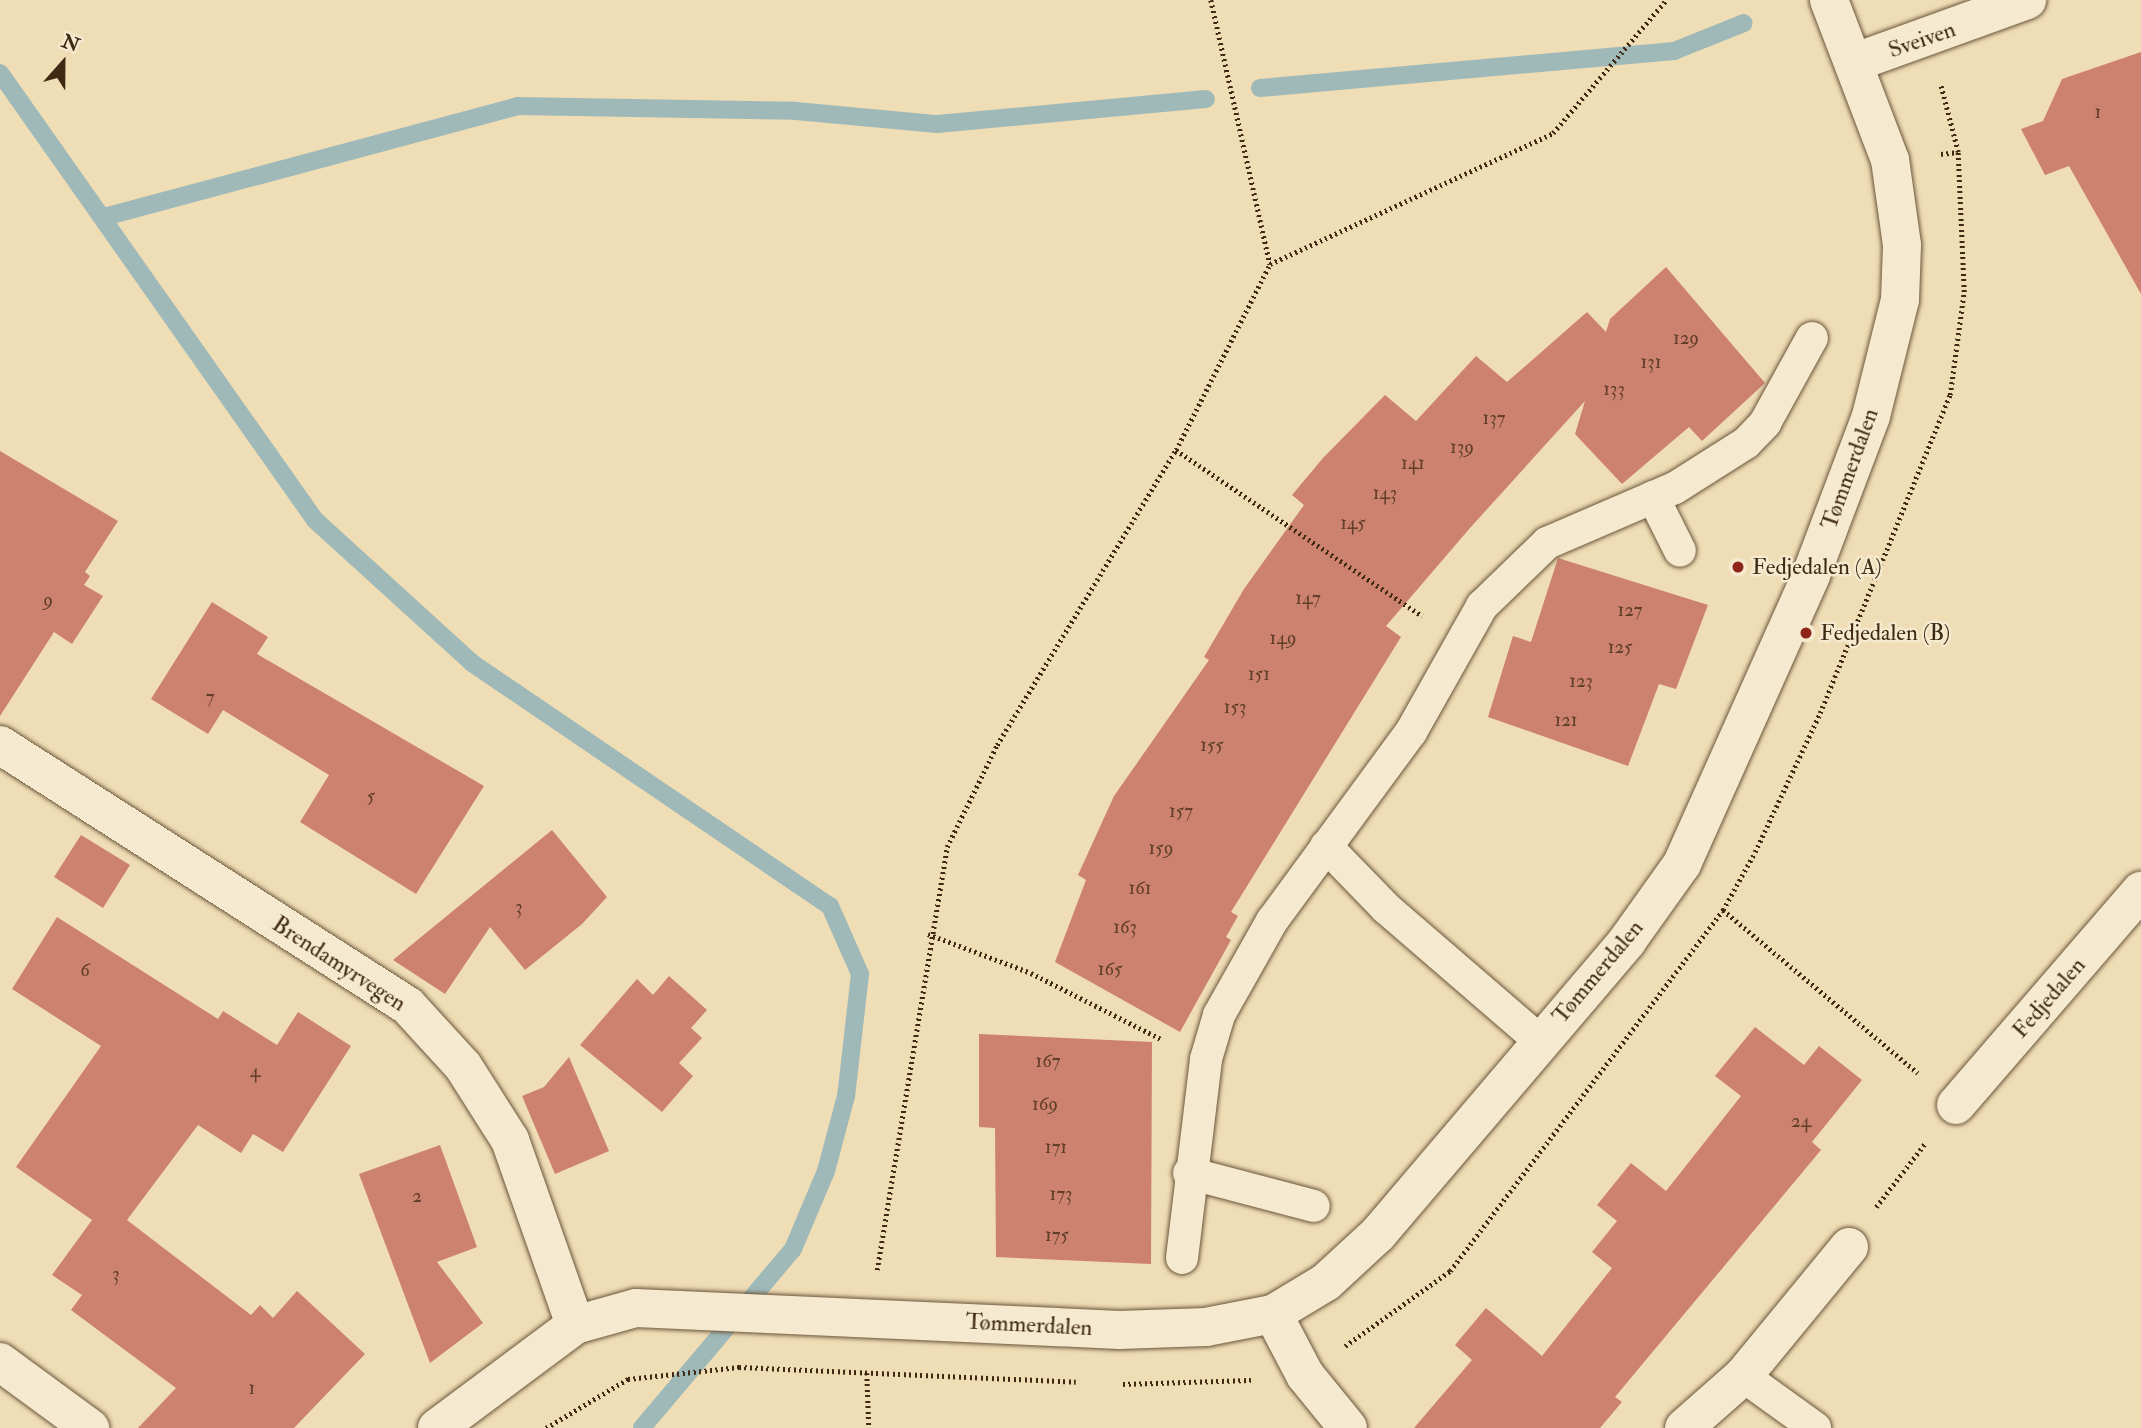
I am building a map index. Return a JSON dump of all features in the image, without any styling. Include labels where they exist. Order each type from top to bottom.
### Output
[{"type":"street","name":"Tømmerdalen","points":[[437,1428],[575,1325],[636,1308],[1119,1330],[1206,1327],[1273,1314],[1326,1282],[1378,1234],[1627,941],[1682,864],[1811,575],[1871,416],[1900,300],[1902,245],[1889,160],[1856,62],[1829,0]]},
{"type":"street","name":"Sveiven","points":[[1856,62],[2027,0]]},
{"type":"street","name":"Brendamyrvegen","points":[[0,745],[408,1006],[463,1066],[510,1140],[575,1325]]},
{"type":"street","name":"Fedjedalen","points":[[1956,1105],[2141,891]]},
{"type":"street","points":[[1684,1428],[1742,1376],[1849,1247]]},
{"type":"street","points":[[1273,1314],[1305,1375],[1348,1428]]},
{"type":"street","points":[[0,1362],[90,1428]]},
{"type":"lane","points":[[1182,1258],[1189,1173],[1206,1059],[1244,966],[1326,846],[1411,732],[1466,643],[1482,606],[1523,560],[1572,529],[1653,497],[1746,443],[1765,423],[1812,338]]},
{"type":"lane","points":[[1653,497],[1680,551]]},
{"type":"lane","name":"Tømmerdalen","points":[[1326,846],[1386,908],[1540,1041]]},
{"type":"lane","points":[[1189,1173],[1314,1206]]},
{"type":"lane","points":[[1742,1376],[1815,1428]]},
{"type":"path","points":[[1211,0],[1270,264]]},
{"type":"path","points":[[875,1282],[928,934],[947,847],[997,745],[1176,450],[1270,264],[1553,133],[1666,0]]},
{"type":"path","points":[[1176,450],[1466,643]]},
{"type":"path","points":[[1723,910],[1956,1105],[1849,1247]]},
{"type":"path","points":[[928,934],[1031,973],[1206,1059]]},
{"type":"path","points":[[866,1375],[869,1428]]},
{"type":"building","points":[[2141,52],[2141,294],[2069,166],[2045,175],[2021,129],[2043,121],[2062,79]]},
{"type":"building","points":[[1666,267],[1765,383],[1702,441],[1689,427],[1622,484],[1575,434],[1585,401],[1470,528],[1386,626],[1401,637],[1231,912],[1238,916],[1226,937],[1231,940],[1180,1032],[1055,962],[1086,880],[1078,875],[1114,796],[1209,660],[1204,657],[1244,589],[1304,505],[1292,495],[1323,458],[1385,395],[1416,421],[1476,356],[1507,382],[1587,312],[1606,332],[1610,319]]},
{"type":"building","points":[[0,451],[118,521],[85,572],[90,576],[84,585],[103,596],[72,644],[54,632],[0,716]]},
{"type":"building","points":[[1558,558],[1708,605],[1676,689],[1659,684],[1628,766],[1488,717],[1513,636],[1531,642]]},
{"type":"building","points":[[212,602],[268,637],[257,654],[484,786],[416,894],[300,822],[329,775],[223,710],[208,734],[151,699]]},
{"type":"building","points":[[552,830],[607,897],[582,924],[525,970],[490,927],[445,994],[393,960]]},
{"type":"building","points":[[81,835],[130,865],[103,908],[54,877]]},
{"type":"building","points":[[57,917],[218,1019],[223,1011],[277,1045],[298,1012],[351,1046],[283,1152],[253,1134],[241,1153],[198,1125],[127,1220],[251,1315],[260,1305],[273,1318],[297,1291],[365,1354],[294,1428],[138,1428],[176,1388],[71,1310],[82,1295],[52,1275],[92,1220],[16,1167],[101,1046],[12,989]]},
{"type":"building","points":[[669,976],[707,1010],[691,1028],[702,1038],[679,1063],[693,1076],[662,1112],[580,1045],[637,979],[653,995]]},
{"type":"building","points":[[1755,1027],[1804,1065],[1819,1046],[1862,1080],[1812,1142],[1821,1150],[1615,1397],[1622,1402],[1600,1428],[1414,1428],[1472,1360],[1455,1345],[1486,1308],[1542,1356],[1612,1268],[1592,1252],[1617,1221],[1597,1205],[1631,1163],[1666,1191],[1741,1096],[1715,1076]]},
{"type":"building","points":[[979,1034],[1152,1042],[1151,1264],[996,1257],[995,1128],[979,1127]]},
{"type":"building","points":[[569,1057],[609,1151],[555,1174],[522,1096],[544,1087]]},
{"type":"building","points":[[440,1145],[477,1247],[437,1262],[483,1323],[430,1363],[359,1174]]},
{"type":"waterway","points":[[1260,88],[1674,51],[1744,23]]},
{"type":"waterway","points":[[0,73],[315,520],[472,663],[830,906],[860,974],[846,1096],[826,1171],[793,1249],[642,1428]]},
{"type":"waterway","points":[[104,217],[517,106],[796,111],[937,124],[1206,99]]},
{"type":"place","name":"Fedjedalen (A)","points":[[1738,567]]},
{"type":"place","name":"Fedjedalen (B)","points":[[1806,633]]}]
